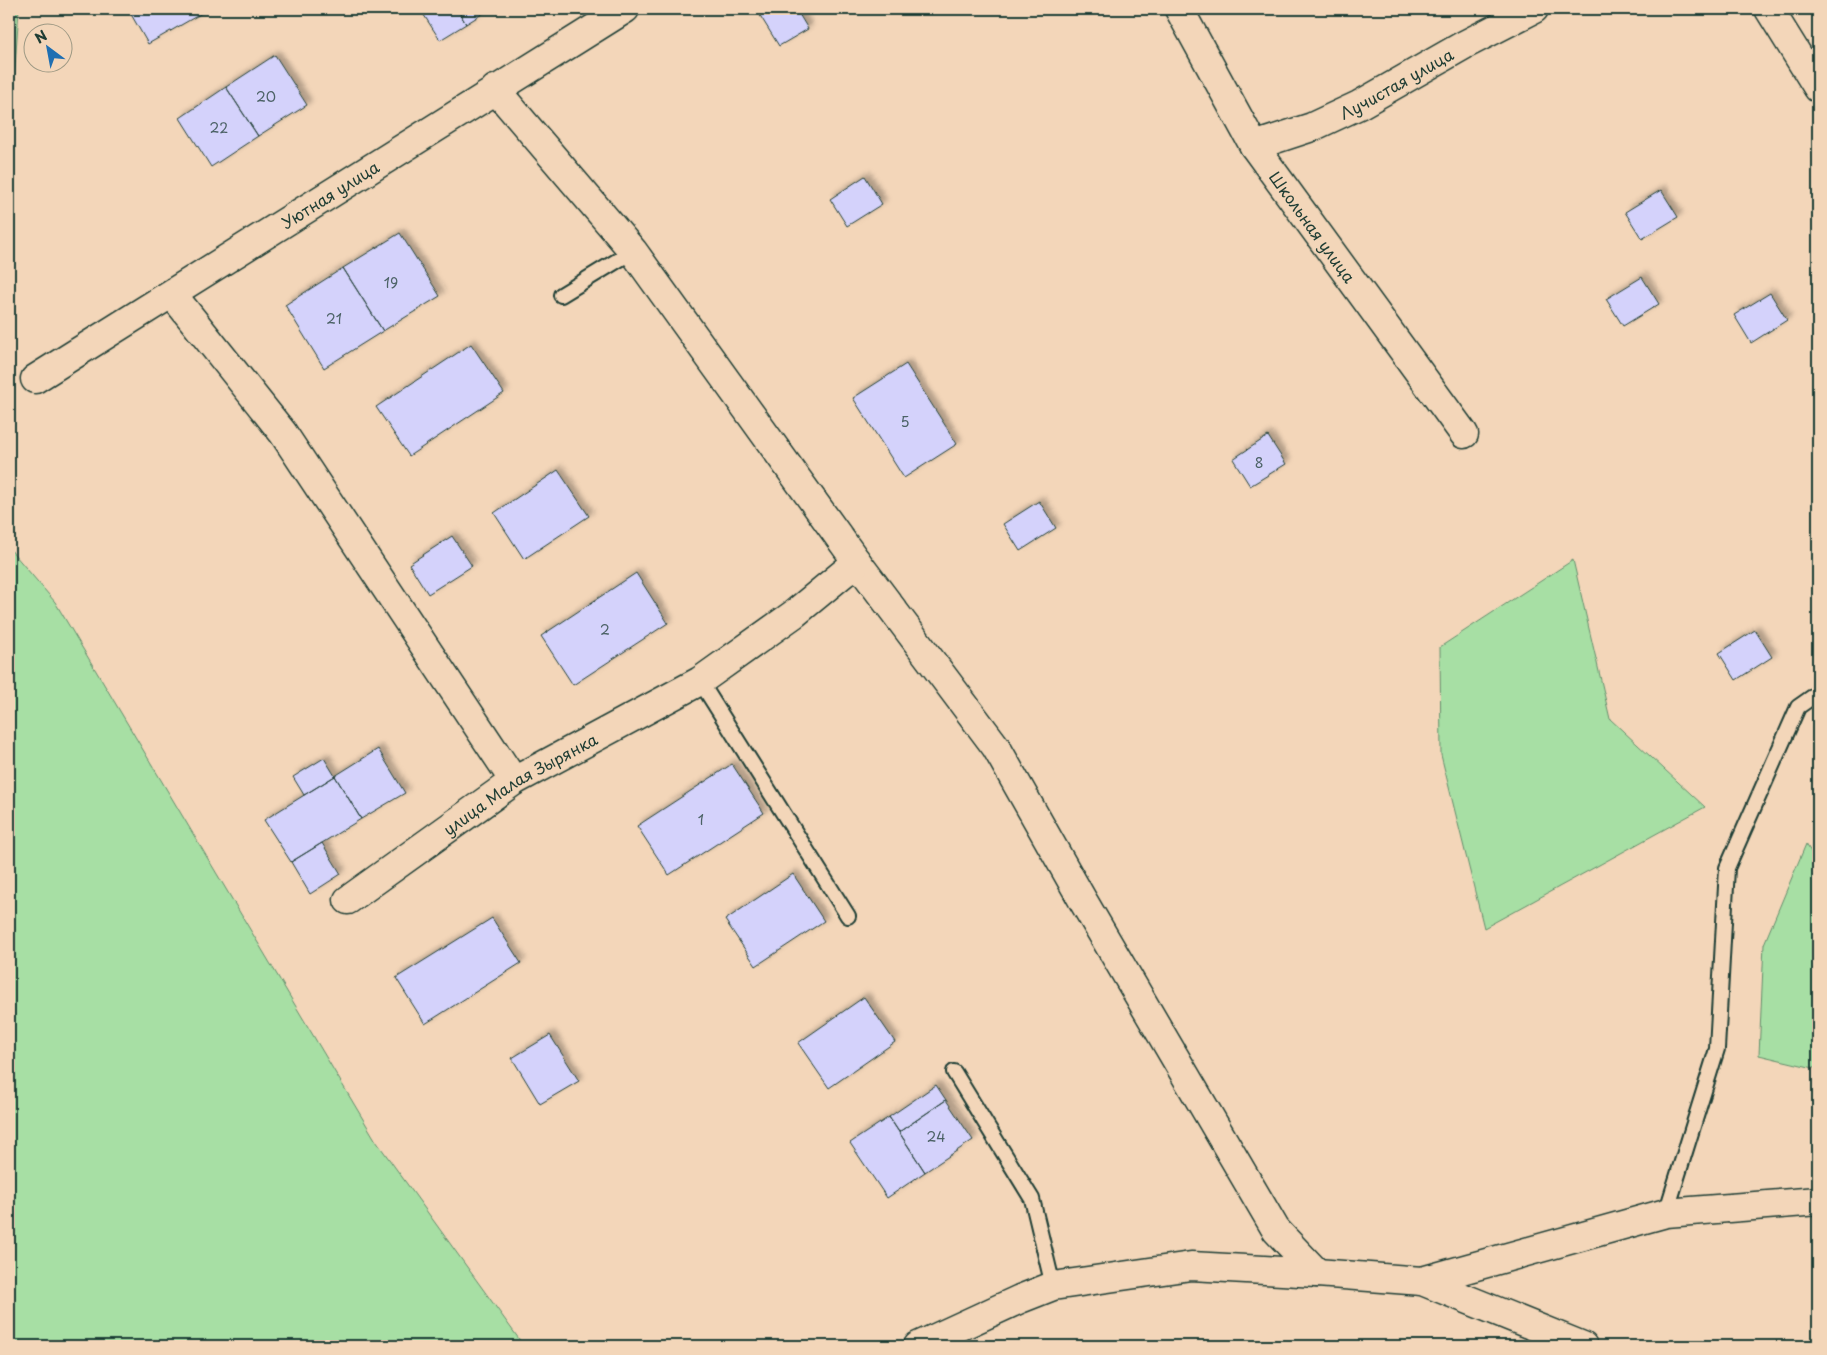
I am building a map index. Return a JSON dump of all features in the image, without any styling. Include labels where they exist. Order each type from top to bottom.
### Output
[{"type":"street","name":"Уютная улица","points":[[35,379],[624,9]]},
{"type":"street","name":"Школьная улица","points":[[1179,9],[1254,146],[1464,434]]},
{"type":"street","name":"Лучистая улица","points":[[1254,146],[1312,127],[1359,105],[1464,45],[1534,9]]},
{"type":"street","points":[[1769,9],[1818,88]]},
{"type":"street","points":[[495,89],[633,252],[857,562],[996,747],[1082,899],[1276,1230],[1317,1273]]},
{"type":"street","points":[[172,294],[283,433],[514,781]]},
{"type":"street","name":"улица Малая Зырянка","points":[[348,900],[514,781],[700,681],[794,614],[857,562]]},
{"type":"street","points":[[1422,1281],[1666,1212],[1818,1201]]},
{"type":"street","points":[[918,1346],[1020,1299],[1053,1286],[1191,1266],[1422,1281],[1583,1346]]},
{"type":"lane","points":[[561,295],[633,252]]},
{"type":"lane","points":[[700,681],[848,916]]},
{"type":"lane","points":[[1666,1212],[1717,1049],[1727,868],[1798,707],[1818,693]]},
{"type":"lane","points":[[954,1072],[1032,1199],[1053,1286]]},
{"type":"green space","points":[[9,9],[19,9],[10,139],[9,135]]},
{"type":"green space","points":[[9,548],[55,602],[376,1141],[524,1346],[9,1346]]},
{"type":"green space","points":[[1573,560],[1610,719],[1705,807],[1484,928],[1441,755],[1440,647]]},
{"type":"green space","points":[[1806,844],[1818,863],[1818,1069],[1759,1055],[1764,944]]},
{"type":"building","points":[[128,9],[209,9],[148,44]]},
{"type":"building","points":[[420,9],[457,9],[466,24],[440,40]]},
{"type":"building","points":[[457,9],[490,9],[466,24]]},
{"type":"building","points":[[756,9],[796,9],[808,29],[779,46]]},
{"type":"building","points":[[275,55],[307,105],[258,136],[226,87]]},
{"type":"building","points":[[226,87],[258,136],[211,167],[180,118]]},
{"type":"building","points":[[865,176],[882,204],[847,226],[830,199]]},
{"type":"building","points":[[1661,190],[1678,217],[1642,239],[1625,212]]},
{"type":"building","points":[[400,233],[440,296],[383,331],[343,268]]},
{"type":"building","points":[[343,268],[383,331],[324,368],[285,305]]},
{"type":"building","points":[[1642,277],[1659,304],[1623,326],[1606,299]]},
{"type":"building","points":[[1770,293],[1787,320],[1751,343],[1734,315]]},
{"type":"building","points":[[471,344],[504,393],[409,456],[376,407]]},
{"type":"building","points":[[906,364],[957,444],[904,478],[853,398]]},
{"type":"building","points":[[1268,436],[1286,464],[1250,486],[1233,459]]},
{"type":"building","points":[[558,470],[589,516],[524,559],[494,513]]},
{"type":"building","points":[[1039,501],[1056,528],[1020,551],[1003,524]]},
{"type":"building","points":[[452,536],[472,566],[428,594],[409,564]]},
{"type":"building","points":[[636,573],[668,623],[573,685],[541,636]]},
{"type":"building","points":[[1755,630],[1772,657],[1736,680],[1719,653]]},
{"type":"building","points":[[378,749],[405,793],[361,819],[335,776]]},
{"type":"building","points":[[324,758],[335,776],[304,795],[293,777]]},
{"type":"building","points":[[732,764],[764,813],[669,875],[637,826]]},
{"type":"building","points":[[335,776],[361,819],[291,862],[264,820]]},
{"type":"building","points":[[322,843],[341,874],[310,894],[291,862]]},
{"type":"building","points":[[793,874],[824,921],[756,966],[725,920]]},
{"type":"building","points":[[492,918],[521,963],[425,1024],[396,978]]},
{"type":"building","points":[[864,997],[895,1042],[829,1088],[798,1043]]},
{"type":"building","points":[[550,1035],[579,1081],[540,1104],[512,1058]]},
{"type":"building","points":[[936,1085],[946,1100],[899,1132],[889,1117]]},
{"type":"building","points":[[946,1100],[973,1140],[925,1172],[899,1132]]},
{"type":"building","points":[[889,1117],[925,1172],[887,1198],[850,1143]]}]
